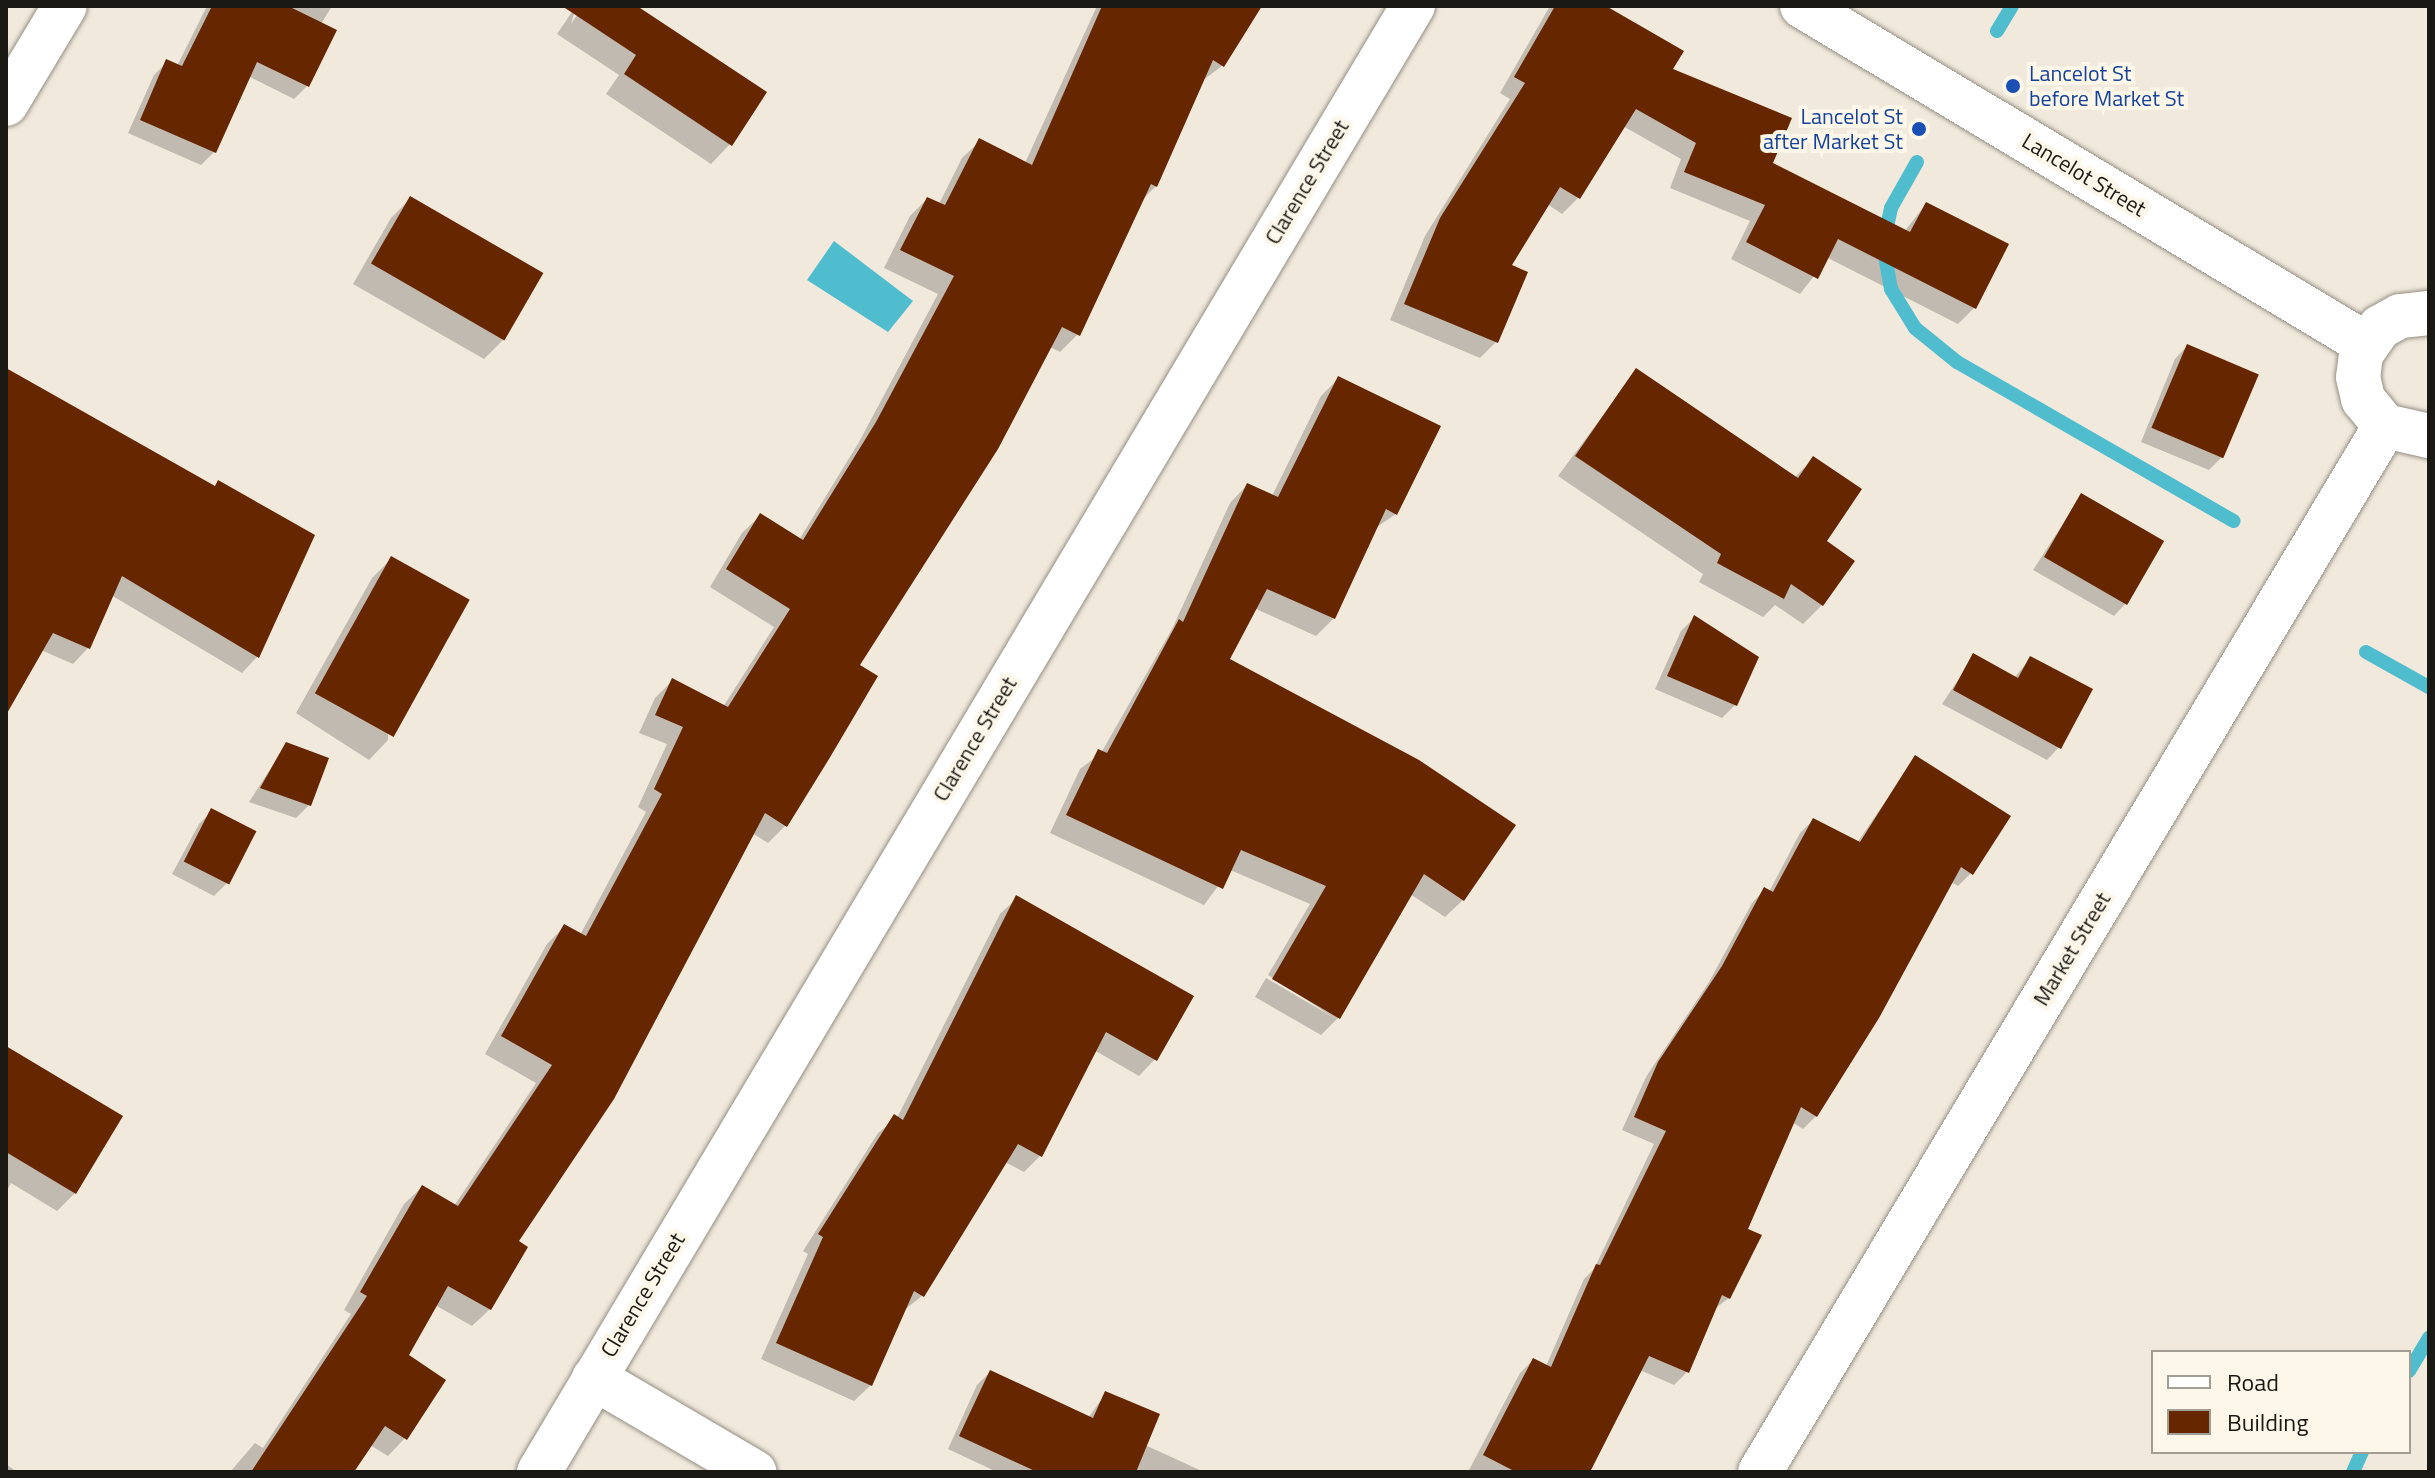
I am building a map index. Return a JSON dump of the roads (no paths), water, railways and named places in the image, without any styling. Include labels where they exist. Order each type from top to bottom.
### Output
[{"type":"street","points":[[6,104],[65,6]]},
{"type":"street","name":"Clarence Street","points":[[539,1472],[1413,6]]},
{"type":"street","name":"Lancelot Street","points":[[1802,6],[2366,344]]},
{"type":"street","points":[[2429,313],[2389,320],[2366,344],[2358,365],[2360,388],[2369,409],[2385,426],[2429,436]]},
{"type":"street","name":"Market Street","points":[[1760,1472],[2385,426]]},
{"type":"street","points":[[594,1378],[754,1472]]},
{"type":"water","points":[[834,241],[913,301],[888,332],[807,280]]},
{"type":"waterway","points":[[1997,31],[2012,6]]},
{"type":"waterway","points":[[1917,162],[1891,208],[1883,245],[1891,289],[1915,328],[1957,362],[2233,521]]},
{"type":"waterway","points":[[2366,652],[2429,687]]},
{"type":"waterway","points":[[2411,1368],[2429,1338]]},
{"type":"waterway","points":[[2353,1472],[2361,1454]]},
{"type":"place","name":"Lancelot St before Market St","points":[[2013,86]]},
{"type":"place","name":"Lancelot St after Market St","points":[[1919,129]]}]
